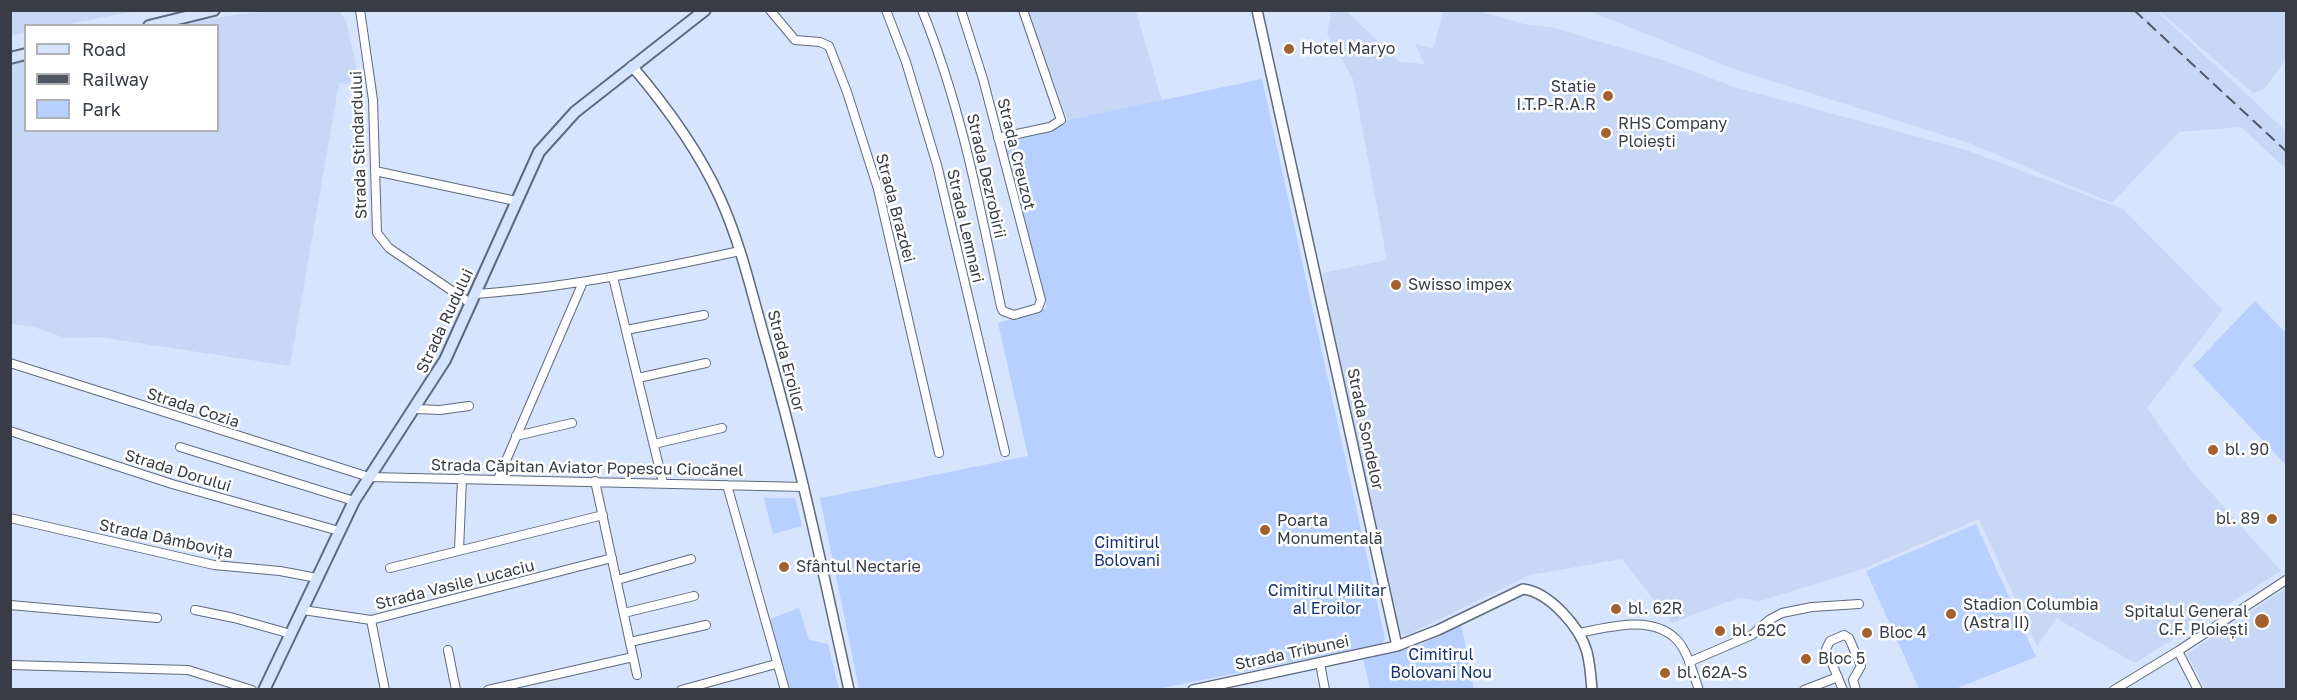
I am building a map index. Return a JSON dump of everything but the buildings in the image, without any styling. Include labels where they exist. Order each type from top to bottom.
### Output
[{"type":"main road","points":[[157,24],[214,10]]},
{"type":"main road","name":"Strada Rudului","points":[[264,690],[354,501],[416,409],[445,360],[534,161],[550,137],[575,112],[705,10]]},
{"type":"street","name":"Strada Stindardului","points":[[360,10],[371,73],[375,222],[382,241],[473,298]]},
{"type":"street","name":"Strada Brazdei","points":[[770,10],[795,40],[820,42],[829,46],[843,82],[878,189],[939,453]]},
{"type":"street","name":"Strada Lemnari","points":[[886,10],[906,62],[937,165],[1005,452]]},
{"type":"street","name":"Strada Dezrobirii","points":[[922,10],[945,70],[958,116],[1001,307],[1003,311],[1014,315],[1038,308],[1040,305]]},
{"type":"street","name":"Strada Creuzot","points":[[960,10],[976,54],[1040,305]]},
{"type":"street","points":[[998,138],[1050,127],[1061,120],[1023,10]]},
{"type":"street","name":"Strada Sondelor","points":[[1257,10],[1397,646]]},
{"type":"street","name":"Strada Eroilor","points":[[632,66],[662,103],[709,174],[740,250],[804,487],[849,690]]},
{"type":"street","points":[[375,171],[516,201]]},
{"type":"street","points":[[473,298],[614,277],[740,250]]},
{"type":"street","points":[[614,277],[663,483]]},
{"type":"street","points":[[498,479],[583,282]]},
{"type":"street","points":[[626,330],[704,315]]},
{"type":"street","name":"Strada Cozia","points":[[10,363],[369,477]]},
{"type":"street","points":[[638,378],[706,363]]},
{"type":"street","points":[[416,409],[440,410],[469,406]]},
{"type":"street","points":[[516,436],[572,423]]},
{"type":"street","points":[[654,444],[722,428]]},
{"type":"street","name":"Strada Dorului","points":[[11,434],[172,484],[339,531]]},
{"type":"street","points":[[180,447],[354,501]]},
{"type":"street","name":"Strada Căpitan Aviator Popescu Ciocănel","points":[[369,477],[804,487]]},
{"type":"street","points":[[459,550],[462,478]]},
{"type":"street","points":[[595,481],[637,675]]},
{"type":"street","points":[[727,485],[784,690]]},
{"type":"street","points":[[390,568],[603,515]]},
{"type":"street","name":"Strada Dâmbovița","points":[[10,518],[214,565],[280,570],[317,578]]},
{"type":"street","name":"Strada Vasile Lucaciu","points":[[303,610],[371,620],[612,558]]},
{"type":"street","points":[[617,580],[691,560]]},
{"type":"street","points":[[2114,690],[2286,580]]},
{"type":"street","points":[[1397,646],[1423,637],[1523,589],[1542,595],[1578,633],[1587,652],[1592,690]]},
{"type":"street","points":[[624,613],[694,596]]},
{"type":"street","points":[[1689,662],[1752,635],[1769,620],[1782,613],[1812,607],[1859,604]]},
{"type":"street","points":[[10,605],[158,618]]},
{"type":"street","points":[[195,610],[291,634]]},
{"type":"street","points":[[371,620],[385,690]]},
{"type":"street","points":[[1578,633],[1635,624],[1650,626],[1676,639],[1689,662],[1699,690]]},
{"type":"street","points":[[630,642],[706,625]]},
{"type":"street","points":[[1804,690],[1840,683],[1854,677],[1861,666],[1849,638],[1844,635],[1830,641],[1826,649],[1840,683]]},
{"type":"street","name":"Strada Tribunei","points":[[1193,690],[1241,685],[1320,663],[1397,646]]},
{"type":"street","points":[[448,650],[456,690]]},
{"type":"street","points":[[2178,651],[2198,690]]},
{"type":"street","points":[[488,690],[633,657]]},
{"type":"street","points":[[1320,663],[1325,690]]},
{"type":"street","points":[[10,664],[171,668],[204,673],[252,690]]},
{"type":"street","points":[[681,690],[776,664]]},
{"type":"street","points":[[1854,677],[1856,690]]},
{"type":"shaded area","points":[[11,10],[135,10],[69,24],[24,24],[24,33],[11,36]]},
{"type":"shaded area","points":[[274,11],[339,11],[346,21],[360,85],[339,83],[290,366],[99,337],[65,338],[34,327],[11,324],[11,65],[24,61],[24,132],[219,132],[219,24],[184,24],[240,14]]},
{"type":"shaded area","points":[[1026,11],[1136,11],[1162,101],[1068,120]]},
{"type":"shaded area","points":[[1332,11],[1346,11],[1400,62],[1424,64],[1415,44],[1433,49],[1444,11],[1478,11],[1524,24],[1551,27],[1669,62],[1734,87],[1966,150],[2123,209],[2223,310],[2147,408],[2190,469],[2281,571],[2135,663],[2056,618],[2037,647],[1979,519],[1860,570],[1760,601],[1738,598],[1672,623],[1622,559],[1530,575],[1405,636],[1396,630],[1322,273],[1387,260],[1353,79],[1327,33]]},
{"type":"shaded area","points":[[1589,11],[2157,11],[2286,131],[2286,169],[2241,127],[2179,132],[2112,203],[1969,143],[1734,69]]},
{"type":"shaded area","points":[[2159,11],[2286,11],[2286,60],[2264,89],[2253,93]]},
{"type":"shaded area","name":"Spitalul General C.F. Ploiești","points":[[2286,588],[2286,689],[2205,689],[2187,654]]},
{"type":"green space","name":"Cimitirul Bolovani","points":[[1262,79],[1385,639],[1382,644],[1157,689],[859,689],[820,498],[1028,456],[998,323],[1047,308],[1002,140],[1068,120]]},
{"type":"green space","points":[[2255,301],[2286,333],[2286,465],[2193,366]]},
{"type":"green space","points":[[764,498],[795,498],[802,526],[773,534]]},
{"type":"green space","name":"Stadion Columbia (Astra II)","points":[[1976,524],[2036,657],[1955,689],[1919,689],[1866,571]]},
{"type":"green space","points":[[799,608],[809,640],[828,644],[839,689],[790,689],[765,621]]},
{"type":"green space","name":"Cimitirul Bolovani Nou","points":[[1461,623],[1474,689],[1370,689],[1363,658],[1417,647]]},
{"type":"railway","points":[[2134,10],[2286,151]]},
{"type":"place","name":"Hotel Maryo","points":[[1289,49]]},
{"type":"place","name":"Statie I.T.P-R.A.R","points":[[1608,96]]},
{"type":"place","name":"RHS Company Ploiești","points":[[1606,133]]},
{"type":"place","name":"Swisso impex","points":[[1396,285]]},
{"type":"place","name":"bl. 90","points":[[2213,450]]},
{"type":"place","name":"bl. 89","points":[[2272,519]]},
{"type":"place","name":"Poarta Monumentală","points":[[1265,530]]},
{"type":"place","name":"Sfântul Nectarie","points":[[784,567]]},
{"type":"place","name":"bl. 62R","points":[[1616,609]]},
{"type":"place","name":"Stadion Columbia (Astra II)","points":[[1951,614]]},
{"type":"place","name":"Spitalul General C.F. Ploiești","points":[[2262,621]]},
{"type":"place","name":"bl. 62C","points":[[1720,631]]},
{"type":"place","name":"Bloc 4","points":[[1867,633]]},
{"type":"place","name":"Bloc 5","points":[[1806,659]]},
{"type":"place","name":"bl. 62A-S","points":[[1665,673]]},
{"type":"park label","name":"Cimitirul Militar al Eroilor","points":[[1327,600]]}]
